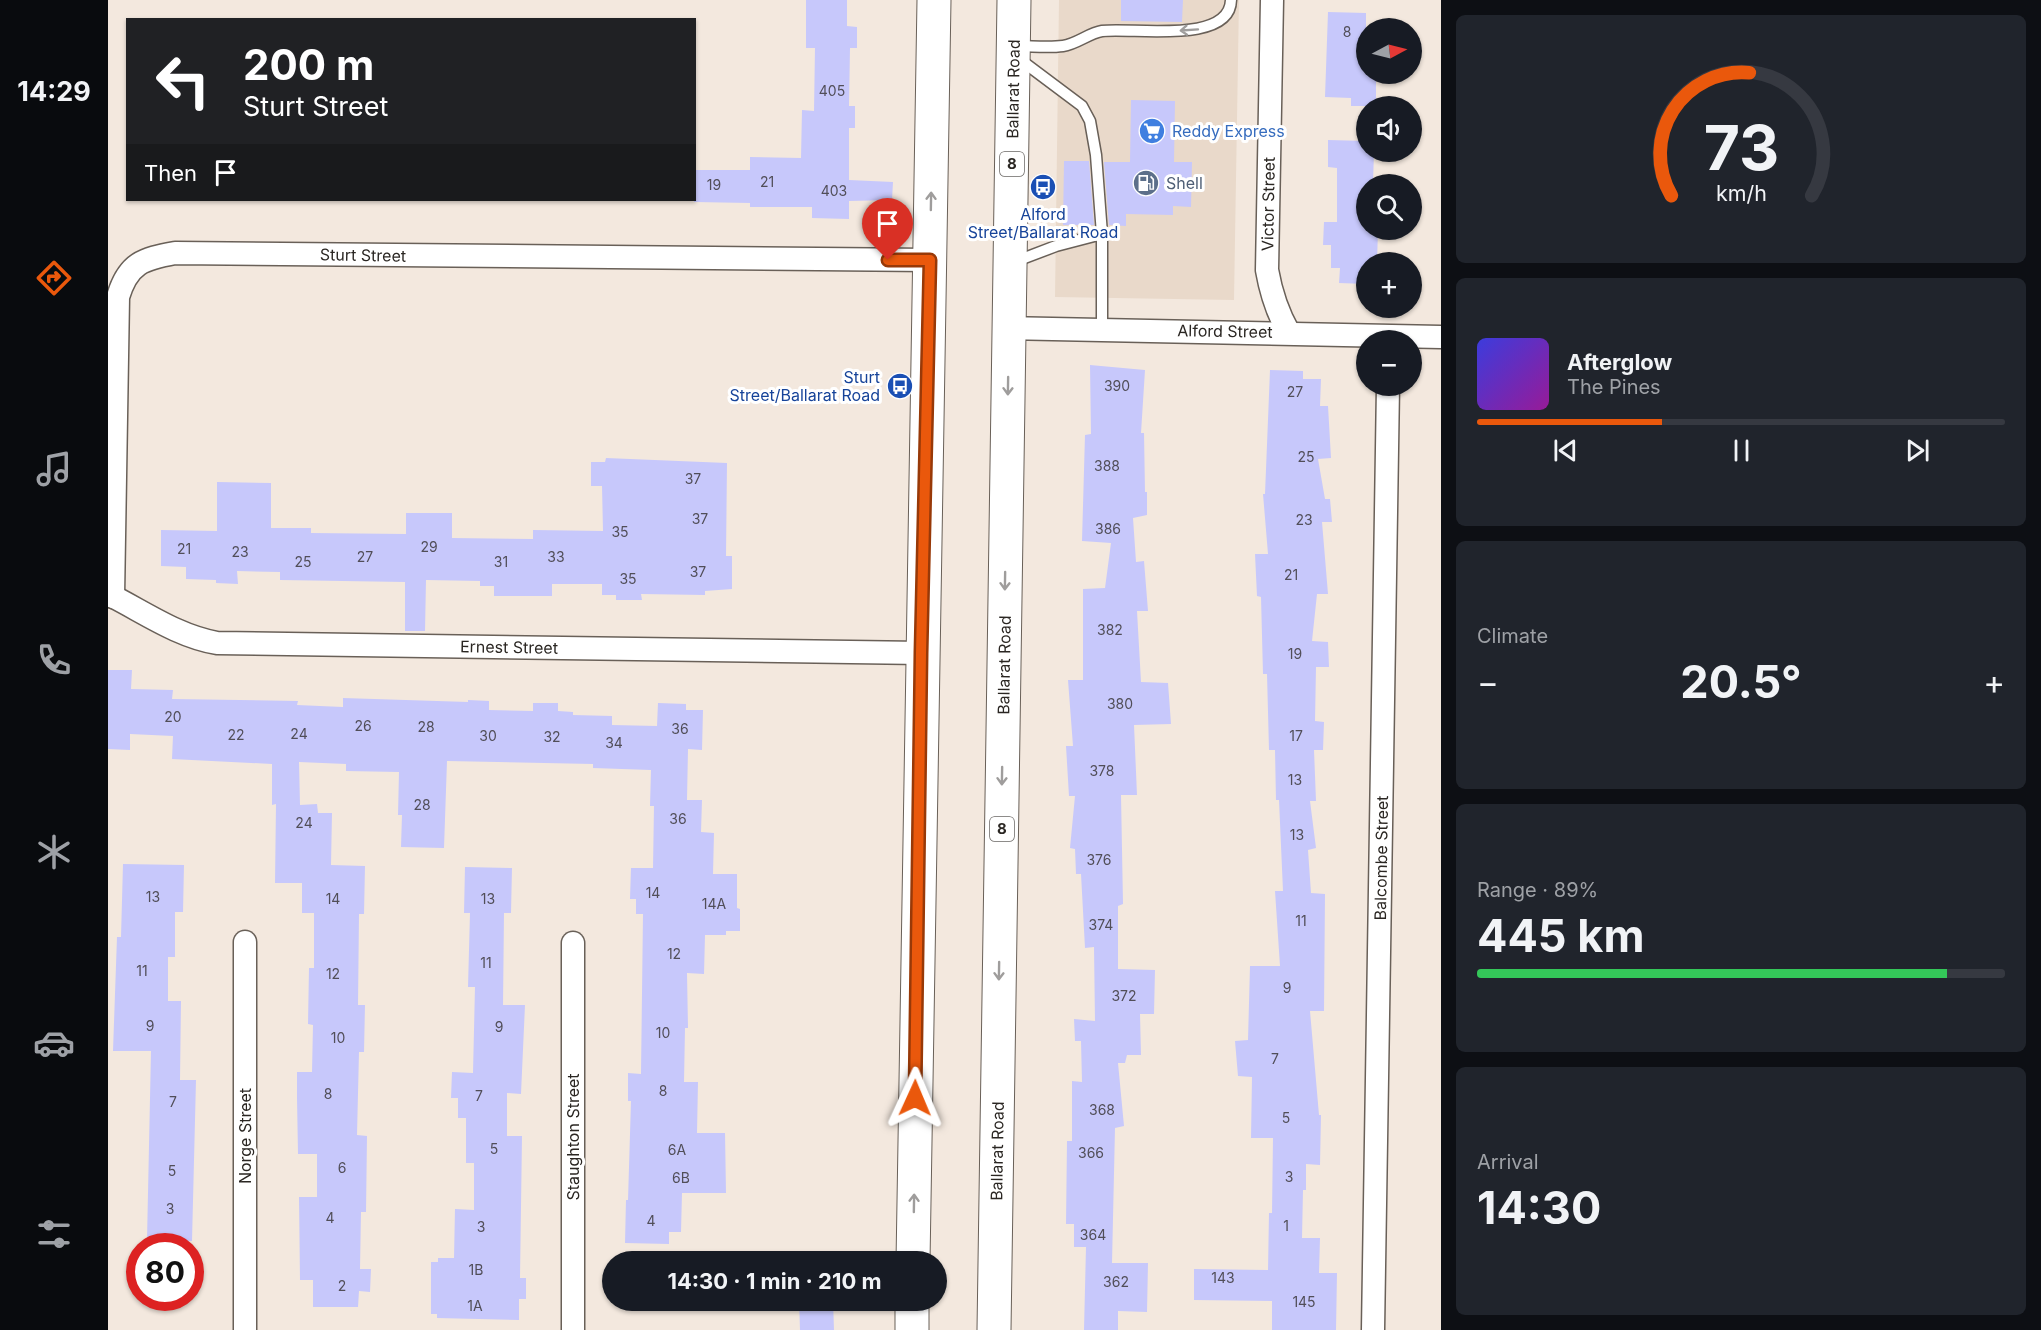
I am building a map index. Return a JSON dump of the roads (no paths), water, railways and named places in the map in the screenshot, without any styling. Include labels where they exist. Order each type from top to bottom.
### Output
[{"type":"highway","points":[[913,1251],[921,653],[934,0]]},
{"type":"highway","name":"Ballarat Road","points":[[994,1330],[1014,0]]},
{"type":"highway","points":[[911,1330],[912,1311]]},
{"type":"street","name":"Victor Street","points":[[1272,0],[1267,270],[1271,295],[1289,333]]},
{"type":"street","name":"Sturt Street","points":[[111,596],[118,297],[122,283],[139,262],[175,253],[930,260]]},
{"type":"street","name":"Alford Street","points":[[1009,328],[1356,336]]},
{"type":"street","name":"Alford Street","points":[[1422,337],[1441,337]]},
{"type":"street","name":"Balcombe Street","points":[[1373,1330],[1388,396]]},
{"type":"street","name":"Ernest Street","points":[[111,596],[174,630],[197,639],[218,643],[921,653]]},
{"type":"street","name":"Norge Street","points":[[245,942],[245,1330]]},
{"type":"street","name":"Staughton Street","points":[[573,943],[573,1330]]},
{"type":"lane","points":[[1013,51],[1064,46],[1101,31],[1196,30],[1218,22],[1228,15],[1232,0]]},
{"type":"lane","points":[[1013,51],[1087,112],[1096,155],[1102,234],[1102,329]]},
{"type":"lane","points":[[1010,264],[1056,246],[1102,234]]},
{"type":"place","name":"Reddy Express","points":[[1152,131]]},
{"type":"place","name":"Shell","points":[[1146,183]]},
{"type":"place","name":"Alford Street/Ballarat Road","points":[[1043,187]]},
{"type":"place","name":"Sturt Street/Ballarat Road","points":[[900,386]]}]
